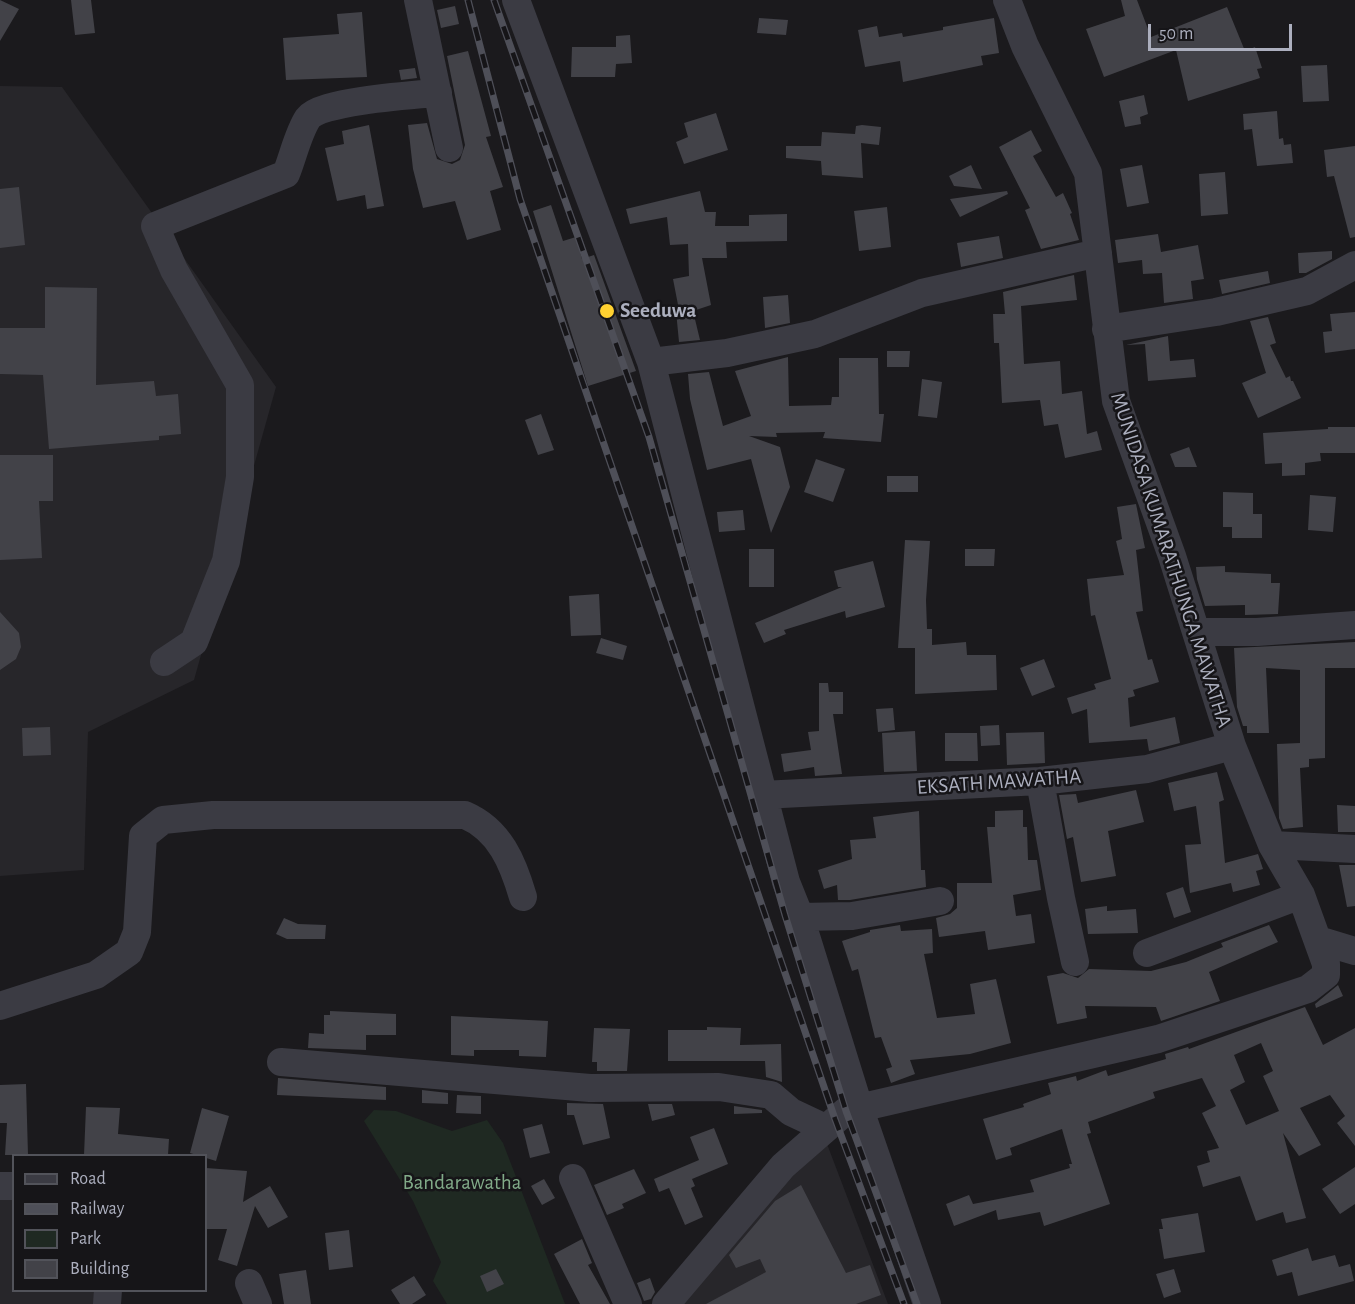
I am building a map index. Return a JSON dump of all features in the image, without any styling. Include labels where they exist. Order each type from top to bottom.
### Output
[{"type":"street","points":[[418,0],[449,148]]},
{"type":"street","points":[[516,0],[651,362],[786,882],[800,917],[859,1107],[927,1304]]},
{"type":"street","name":"MUNIDASA KUMARATHUNGA MAWATHA","points":[[859,1107],[931,1094],[1158,1039],[1308,988],[1326,975],[1326,964],[1301,895],[1272,845],[1233,746],[1172,556],[1116,401],[1088,173],[1025,46],[1007,0]]},
{"type":"street","points":[[164,662],[194,642],[226,561],[240,477],[240,385],[174,270],[155,226],[286,174],[308,117],[321,109],[387,97],[438,93]]},
{"type":"street","points":[[651,362],[727,353],[815,334],[922,293],[1098,253]]},
{"type":"street","points":[[1106,329],[1216,312],[1307,291],[1355,265]]},
{"type":"street","points":[[1196,632],[1257,632],[1355,625]]},
{"type":"street","name":"EKSATH MAWATHA","points":[[762,795],[1040,781],[1147,770],[1233,746]]},
{"type":"street","points":[[1040,781],[1075,962]]},
{"type":"street","points":[[0,1006],[96,975],[129,952],[137,932],[143,836],[163,820],[213,815],[465,814],[482,822],[512,860],[523,897]]},
{"type":"street","points":[[1272,845],[1355,849]]},
{"type":"street","points":[[1147,953],[1301,895]]},
{"type":"street","points":[[800,917],[852,916],[940,901]]},
{"type":"street","points":[[1318,940],[1355,951]]},
{"type":"street","points":[[281,1062],[590,1088],[719,1087],[771,1095],[791,1112],[825,1128]]},
{"type":"street","points":[[666,1304],[783,1166],[846,1111],[859,1107]]},
{"type":"street","points":[[573,1178],[628,1304]]},
{"type":"shaded area","points":[[0,86],[62,87],[276,387],[194,680],[88,732],[84,870],[0,876]]},
{"type":"shaded area","points":[[827,1144],[888,1304],[674,1304],[741,1218]]},
{"type":"shaded area","points":[[0,1191],[12,1191],[12,1292],[104,1292],[104,1304],[0,1304]]},
{"type":"green space","name":"Bandarawatha","points":[[374,1110],[396,1111],[452,1131],[487,1120],[503,1143],[565,1304],[447,1304],[433,1281],[441,1262],[413,1201],[364,1121]]},
{"type":"building","points":[[0,0],[19,9],[0,41]]},
{"type":"building","points":[[71,0],[91,0],[95,33],[75,35]]},
{"type":"building","points":[[1121,0],[1137,0],[1151,37],[1227,7],[1245,51],[1255,47],[1262,68],[1257,69],[1260,78],[1188,101],[1176,50],[1104,77],[1086,29],[1125,16]]},
{"type":"building","points":[[455,6],[459,24],[441,28],[437,10]]},
{"type":"building","points":[[362,12],[367,77],[286,80],[283,38],[339,34],[337,14]]},
{"type":"building","points":[[759,18],[788,20],[786,35],[757,33]]},
{"type":"building","points":[[994,18],[999,53],[981,56],[983,65],[903,82],[900,61],[865,67],[858,30],[877,26],[879,37],[902,33],[903,37]]},
{"type":"building","points":[[630,35],[632,63],[616,64],[615,77],[571,77],[572,47],[616,47],[616,36]]},
{"type":"building","points":[[468,51],[491,136],[486,137],[503,187],[490,191],[501,230],[467,240],[455,201],[423,208],[413,169],[408,125],[427,123],[437,159],[452,164],[460,160],[465,145],[447,56]]},
{"type":"building","points":[[1327,65],[1329,101],[1303,102],[1301,66]]},
{"type":"building","points":[[415,68],[417,78],[401,80],[399,70]]},
{"type":"building","points":[[1144,95],[1148,114],[1140,117],[1141,124],[1125,127],[1119,101]]},
{"type":"building","points":[[1277,111],[1279,139],[1283,138],[1284,145],[1291,144],[1293,163],[1257,166],[1252,129],[1244,130],[1243,114]]},
{"type":"building","points":[[716,113],[728,150],[684,164],[676,142],[688,137],[684,123]]},
{"type":"building","points":[[369,125],[384,206],[367,209],[365,195],[337,201],[325,148],[344,144],[342,131]]},
{"type":"building","points":[[856,126],[881,127],[879,145],[861,143],[863,178],[822,175],[821,161],[786,158],[786,146],[821,146],[822,132],[855,134]]},
{"type":"building","points":[[1031,130],[1042,151],[1033,156],[1056,197],[1063,193],[1072,213],[1070,214],[1079,240],[1041,249],[1025,210],[1030,208],[999,147]]},
{"type":"building","points":[[1355,146],[1355,237],[1350,238],[1334,176],[1327,177],[1324,150]]},
{"type":"building","points":[[971,165],[982,189],[954,186],[949,176]]},
{"type":"building","points":[[1142,165],[1149,203],[1127,207],[1120,169]]},
{"type":"building","points":[[1225,172],[1228,214],[1201,216],[1199,174]]},
{"type":"building","points":[[19,187],[25,245],[0,248],[0,189]]},
{"type":"building","points":[[700,191],[705,212],[716,212],[715,226],[749,226],[749,215],[787,214],[787,241],[726,242],[727,258],[702,258],[711,305],[693,311],[700,340],[679,342],[676,311],[679,310],[673,279],[689,276],[688,244],[670,245],[667,217],[630,224],[626,209]]},
{"type":"building","points":[[1007,191],[1008,194],[960,217],[950,199]]},
{"type":"building","points":[[551,205],[563,241],[576,237],[582,259],[594,255],[636,371],[588,386],[533,211]]},
{"type":"building","points":[[887,207],[891,247],[859,251],[854,211]]},
{"type":"building","points":[[1158,234],[1161,252],[1198,245],[1204,279],[1191,281],[1193,299],[1164,303],[1162,273],[1143,274],[1142,260],[1118,263],[1115,240]]},
{"type":"building","points":[[999,236],[1003,258],[961,267],[957,243]]},
{"type":"building","points":[[1332,251],[1332,259],[1306,273],[1299,273],[1298,253]]},
{"type":"building","points":[[1268,271],[1270,283],[1222,294],[1219,280]]},
{"type":"building","points":[[1074,275],[1077,300],[1021,306],[1024,364],[1060,361],[1062,394],[1082,391],[1087,434],[1097,431],[1102,450],[1065,458],[1058,424],[1044,426],[1040,400],[1002,403],[999,343],[994,343],[993,314],[1005,314],[1003,292]]},
{"type":"building","points":[[45,287],[97,288],[96,385],[154,381],[156,396],[178,394],[181,434],[159,436],[159,440],[49,449],[43,375],[0,374],[0,328],[45,328]]},
{"type":"building","points":[[788,295],[790,323],[765,328],[763,297]]},
{"type":"building","points":[[1355,312],[1355,349],[1325,353],[1323,332],[1332,331],[1330,314]]},
{"type":"building","points":[[1268,317],[1276,343],[1270,345],[1286,378],[1290,376],[1301,398],[1258,418],[1242,383],[1266,373],[1250,321]]},
{"type":"building","points":[[1168,336],[1170,361],[1194,359],[1196,377],[1148,381],[1145,344],[1126,345]]},
{"type":"building","points":[[887,351],[910,351],[909,367],[887,367]]},
{"type":"building","points":[[788,357],[789,406],[831,405],[832,397],[839,397],[839,358],[878,358],[879,414],[884,414],[881,442],[823,438],[825,432],[776,433],[777,437],[749,436],[780,447],[790,487],[771,533],[751,459],[707,470],[690,399],[688,374],[709,372],[723,426],[751,416],[735,371]]},
{"type":"building","points":[[922,379],[942,382],[937,418],[918,416]]},
{"type":"building","points":[[541,414],[554,450],[538,455],[525,420]]},
{"type":"building","points":[[1328,427],[1355,427],[1355,453],[1320,453],[1321,461],[1305,463],[1305,475],[1282,476],[1282,463],[1265,464],[1263,433],[1328,429]]},
{"type":"building","points":[[1189,447],[1197,467],[1175,467],[1170,454]]},
{"type":"building","points":[[0,455],[53,455],[53,501],[39,501],[42,558],[0,560]]},
{"type":"building","points":[[816,459],[845,469],[833,502],[804,492]]},
{"type":"building","points":[[887,476],[918,476],[918,492],[887,492]]},
{"type":"building","points":[[1223,492],[1253,493],[1253,514],[1262,514],[1262,538],[1232,538],[1232,527],[1223,527]]},
{"type":"building","points":[[1310,495],[1336,497],[1333,532],[1308,530]]},
{"type":"building","points":[[1136,504],[1145,548],[1136,550],[1143,611],[1136,612],[1148,660],[1152,659],[1159,682],[1133,690],[1135,696],[1128,698],[1130,727],[1175,717],[1180,743],[1149,751],[1147,739],[1089,743],[1087,709],[1072,714],[1067,698],[1096,689],[1094,684],[1111,679],[1095,615],[1091,616],[1087,579],[1124,575],[1116,541],[1122,539],[1117,507]]},
{"type":"building","points":[[743,510],[745,530],[719,532],[717,512]]},
{"type":"building","points":[[905,540],[930,541],[926,600],[927,629],[932,629],[932,645],[966,642],[967,655],[996,655],[997,690],[915,694],[915,648],[898,648]]},
{"type":"building","points":[[749,549],[774,549],[774,587],[749,587]]},
{"type":"building","points":[[965,549],[995,549],[994,566],[965,566]]},
{"type":"building","points":[[873,561],[885,607],[846,618],[845,611],[784,630],[786,634],[764,643],[755,623],[842,587],[838,587],[834,571]]},
{"type":"building","points":[[1225,566],[1225,572],[1271,574],[1271,583],[1280,583],[1278,614],[1245,615],[1245,605],[1205,606],[1196,567]]},
{"type":"building","points":[[599,594],[601,635],[571,636],[569,596]]},
{"type":"building","points":[[0,612],[19,633],[21,647],[16,659],[0,670]]},
{"type":"building","points":[[601,638],[627,646],[623,660],[596,653]]},
{"type":"building","points":[[1355,642],[1355,668],[1325,668],[1325,758],[1309,759],[1309,767],[1300,768],[1303,827],[1283,829],[1279,818],[1277,744],[1300,743],[1300,670],[1266,668],[1269,733],[1247,733],[1247,726],[1243,726],[1237,707],[1234,648]]},
{"type":"building","points":[[1044,659],[1055,687],[1032,696],[1020,668]]},
{"type":"building","points":[[819,683],[828,683],[829,692],[843,692],[843,714],[833,714],[842,774],[815,776],[814,767],[784,772],[781,754],[811,750],[808,732],[819,731]]},
{"type":"building","points":[[893,708],[895,730],[878,732],[876,709]]},
{"type":"building","points":[[999,725],[1000,745],[981,746],[980,726]]},
{"type":"building","points":[[50,727],[51,755],[23,756],[22,728]]},
{"type":"building","points":[[915,731],[917,771],[884,772],[882,733]]},
{"type":"building","points":[[1044,732],[1045,763],[1007,765],[1006,733]]},
{"type":"building","points":[[945,733],[977,733],[978,761],[945,761]]},
{"type":"building","points":[[1217,772],[1224,800],[1219,802],[1225,863],[1258,854],[1263,869],[1256,871],[1260,885],[1233,892],[1231,883],[1190,893],[1185,845],[1201,844],[1196,806],[1174,811],[1168,783]]},
{"type":"building","points":[[1136,790],[1144,822],[1108,831],[1116,876],[1081,882],[1073,837],[1067,839],[1059,795],[1076,794],[1078,803]]},
{"type":"building","points":[[1337,805],[1355,806],[1355,832],[1338,832]]},
{"type":"building","points":[[1023,810],[1023,827],[1027,827],[1028,860],[1037,860],[1041,890],[1013,895],[1016,916],[1031,914],[1035,943],[988,950],[985,931],[939,937],[936,918],[950,914],[957,908],[957,883],[992,883],[987,827],[995,827],[995,811]]},
{"type":"building","points":[[919,811],[921,870],[925,870],[926,887],[850,900],[838,900],[837,885],[824,889],[818,870],[852,859],[850,840],[876,838],[873,817]]},
{"type":"building","points":[[1339,865],[1355,865],[1355,906],[1347,907]]},
{"type":"building","points":[[1183,887],[1191,912],[1174,918],[1166,893]]},
{"type":"building","points":[[1107,906],[1107,911],[1136,909],[1138,933],[1088,934],[1085,909]]},
{"type":"building","points":[[284,918],[298,924],[326,925],[325,939],[287,939],[276,934]]},
{"type":"building","points":[[900,925],[901,931],[932,929],[933,953],[924,954],[937,1018],[975,1014],[970,984],[996,979],[1011,1043],[970,1054],[910,1060],[915,1074],[891,1083],[886,1069],[892,1067],[881,1037],[875,1038],[858,969],[852,971],[842,941],[870,932],[870,930]]},
{"type":"building","points":[[1269,925],[1278,942],[1209,972],[1220,1001],[1161,1021],[1156,1007],[1085,1006],[1087,1018],[1057,1024],[1047,976],[1063,973],[1078,978],[1089,969],[1151,971],[1186,962],[1223,947],[1221,943]]},
{"type":"building","points":[[1338,985],[1343,996],[1316,1008],[1315,1004]]},
{"type":"building","points":[[1305,1007],[1323,1045],[1355,1028],[1355,1146],[1337,1123],[1345,1116],[1330,1095],[1300,1108],[1321,1145],[1299,1156],[1283,1133],[1306,1218],[1286,1223],[1283,1212],[1256,1221],[1240,1176],[1203,1187],[1197,1166],[1210,1162],[1207,1151],[1219,1148],[1202,1113],[1216,1106],[1202,1078],[1153,1092],[1155,1098],[1088,1122],[1091,1133],[1087,1134],[1110,1204],[1044,1226],[1040,1212],[998,1220],[996,1210],[954,1226],[946,1204],[969,1195],[973,1204],[1034,1192],[1030,1180],[1070,1168],[1069,1164],[1072,1164],[1062,1129],[1010,1148],[1012,1155],[996,1160],[983,1119],[1024,1107],[1023,1104],[1051,1094],[1048,1083],[1076,1076],[1077,1081],[1106,1070],[1108,1076],[1166,1059],[1165,1054],[1188,1047],[1189,1049]],"holes":[[[1261,1043],[1273,1071],[1263,1076],[1279,1111],[1246,1125],[1230,1090],[1245,1082],[1234,1055]]]},
{"type":"building","points":[[330,1011],[396,1014],[396,1035],[366,1035],[366,1050],[308,1048],[309,1033],[324,1034],[324,1015],[330,1015]]},
{"type":"building","points":[[451,1016],[548,1021],[546,1057],[519,1056],[519,1050],[474,1050],[474,1056],[451,1055]]},
{"type":"building","points":[[707,1027],[741,1028],[740,1045],[781,1044],[782,1082],[766,1077],[765,1061],[668,1061],[668,1030],[707,1030]]},
{"type":"building","points":[[594,1028],[630,1029],[627,1071],[597,1071],[597,1062],[592,1062]]},
{"type":"building","points":[[278,1078],[386,1087],[386,1100],[277,1095]]},
{"type":"building","points":[[26,1084],[28,1154],[5,1155],[7,1123],[0,1123],[0,1085]]},
{"type":"building","points":[[422,1090],[448,1093],[448,1104],[422,1103]]},
{"type":"building","points":[[457,1095],[481,1096],[481,1114],[456,1113]]},
{"type":"building","points":[[567,1103],[603,1104],[610,1138],[583,1145],[574,1115],[567,1115]]},
{"type":"building","points":[[648,1104],[672,1104],[675,1115],[652,1121]]},
{"type":"building","points":[[734,1106],[762,1110],[762,1113],[734,1114]]},
{"type":"building","points":[[86,1107],[120,1108],[118,1134],[169,1139],[168,1154],[84,1154]]},
{"type":"building","points":[[202,1108],[229,1116],[216,1161],[207,1158],[207,1154],[190,1153]]},
{"type":"building","points":[[542,1124],[550,1153],[530,1158],[523,1129]]},
{"type":"building","points":[[714,1128],[728,1164],[692,1179],[695,1186],[691,1188],[703,1217],[685,1225],[669,1188],[659,1192],[654,1179],[699,1160],[690,1137]]},
{"type":"building","points":[[1355,1167],[1355,1204],[1340,1214],[1322,1189]]},
{"type":"building","points":[[207,1168],[247,1171],[243,1202],[270,1186],[288,1217],[268,1228],[255,1206],[237,1266],[218,1260],[227,1229],[207,1229]]},
{"type":"building","points":[[634,1169],[646,1193],[622,1204],[624,1208],[607,1215],[594,1185]]},
{"type":"building","points":[[544,1179],[555,1198],[542,1205],[531,1186]]},
{"type":"building","points":[[801,1185],[846,1273],[870,1265],[881,1295],[856,1304],[706,1304],[766,1272],[760,1259],[736,1268],[729,1255],[775,1201]]},
{"type":"building","points":[[1198,1213],[1205,1252],[1164,1259],[1159,1229],[1163,1229],[1161,1219]]},
{"type":"building","points":[[349,1230],[353,1267],[329,1270],[325,1233]]},
{"type":"building","points":[[582,1239],[592,1263],[588,1265],[610,1304],[580,1304],[554,1254]]},
{"type":"building","points":[[1308,1248],[1312,1261],[1335,1255],[1339,1267],[1350,1264],[1354,1281],[1298,1296],[1292,1272],[1277,1276],[1272,1260]]},
{"type":"building","points":[[496,1269],[504,1284],[487,1292],[480,1276]]},
{"type":"building","points":[[1174,1269],[1181,1292],[1164,1298],[1156,1274]]},
{"type":"building","points":[[306,1270],[311,1304],[284,1304],[279,1274]]},
{"type":"building","points":[[414,1276],[426,1295],[412,1304],[400,1304],[391,1290]]},
{"type":"building","points":[[650,1278],[655,1292],[651,1299],[644,1301],[637,1283]]},
{"type":"railway","points":[[468,0],[520,199],[835,1119],[904,1304]]},
{"type":"railway","points":[[494,0],[649,437],[785,915],[846,1111],[917,1304]]},
{"type":"place","name":"Seeduwa","points":[[607,311]]}]
